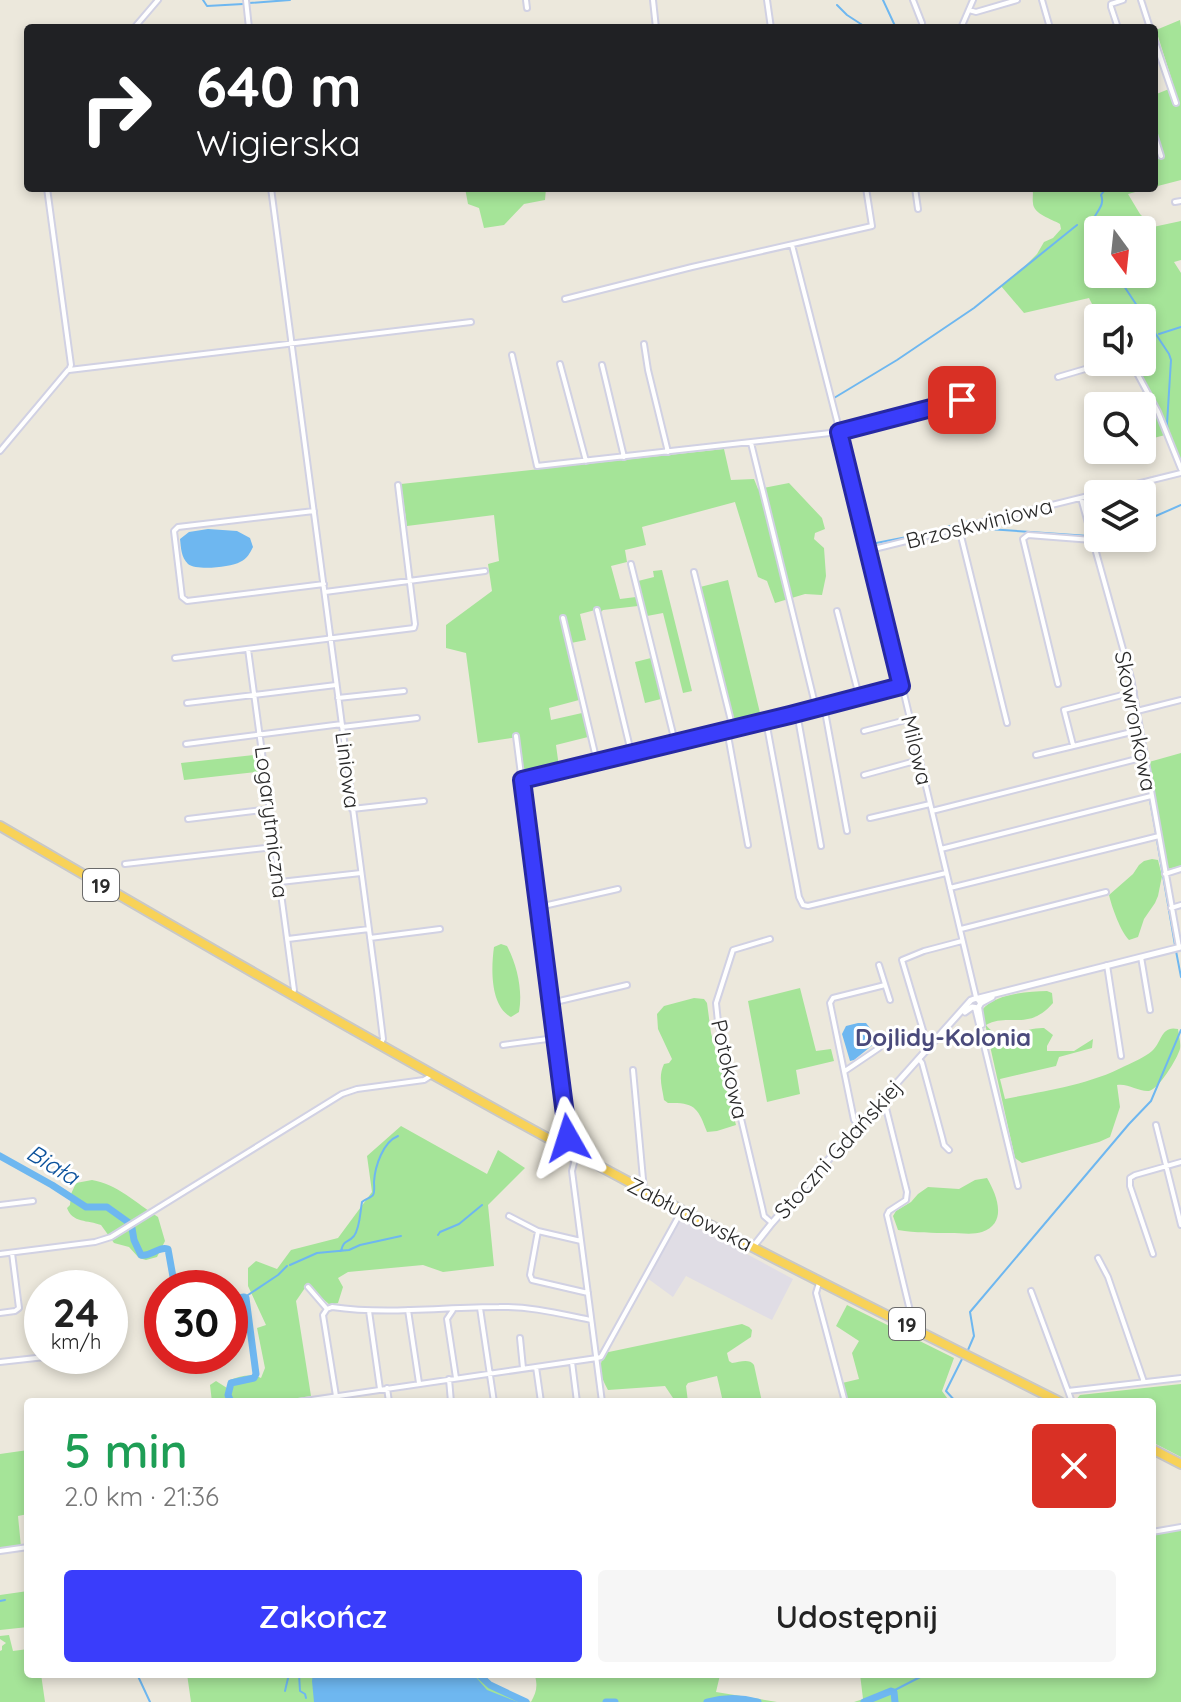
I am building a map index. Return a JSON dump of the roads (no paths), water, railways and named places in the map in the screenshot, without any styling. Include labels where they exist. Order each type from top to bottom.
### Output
[{"type":"highway","name":"Zabłudowska","points":[[0,826],[380,1046],[564,1147],[753,1247],[1052,1398]]},
{"type":"highway","points":[[1156,1451],[1181,1464]]},
{"type":"street","points":[[137,24],[158,0]]},
{"type":"street","points":[[246,0],[249,24]]},
{"type":"street","points":[[526,0],[527,8]]},
{"type":"street","points":[[653,0],[656,24]]},
{"type":"street","points":[[767,0],[770,24]]},
{"type":"street","points":[[913,0],[922,23]]},
{"type":"street","points":[[963,24],[973,0]]},
{"type":"street","points":[[969,10],[976,12],[1017,0]]},
{"type":"street","points":[[1042,0],[1049,24]]},
{"type":"street","points":[[1117,24],[1111,4],[1123,0]]},
{"type":"street","points":[[1141,0],[1149,24]]},
{"type":"street","points":[[1158,51],[1176,103]]},
{"type":"street","points":[[1158,147],[1161,156]]},
{"type":"street","points":[[0,451],[71,365],[48,192]]},
{"type":"street","name":"Liniowa","points":[[272,192],[383,1039],[380,1046]]},
{"type":"street","points":[[565,299],[872,226],[867,192]]},
{"type":"street","points":[[916,192],[918,209]]},
{"type":"street","name":"Milowa","points":[[792,245],[870,550],[1018,1186]]},
{"type":"street","points":[[69,370],[471,322]]},
{"type":"street","points":[[644,344],[668,452]]},
{"type":"street","points":[[512,355],[537,466],[839,432],[983,394]]},
{"type":"street","points":[[560,364],[586,461]]},
{"type":"street","points":[[602,365],[624,457]]},
{"type":"street","points":[[1058,377],[1084,369]]},
{"type":"street","points":[[1139,376],[1158,412],[1181,471]]},
{"type":"street","points":[[751,443],[816,708]]},
{"type":"street","name":"Brzoskwiniowa","points":[[870,550],[1181,471]]},
{"type":"street","points":[[175,658],[414,628],[398,485]]},
{"type":"street","name":"Skowronkowa","points":[[1081,498],[1084,509]]},
{"type":"street","points":[[314,511],[178,527],[174,531],[182,597],[187,601],[324,584]]},
{"type":"street","points":[[959,528],[1007,723]]},
{"type":"street","points":[[1058,684],[1023,539],[1028,535],[1084,539]]},
{"type":"street","name":"Skowronkowa","points":[[1095,552],[1134,692],[1180,947]]},
{"type":"street","points":[[631,564],[675,742]]},
{"type":"street","points":[[325,592],[485,571]]},
{"type":"street","points":[[694,572],[730,730],[748,845]]},
{"type":"street","points":[[597,610],[631,753]]},
{"type":"street","points":[[837,611],[859,696]]},
{"type":"street","points":[[563,618],[597,762]]},
{"type":"street","name":"Logarytmiczna","points":[[248,649],[262,734],[294,990],[292,995]]},
{"type":"street","points":[[187,703],[336,685]]},
{"type":"street","points":[[522,780],[901,686]]},
{"type":"street","points":[[338,698],[404,691]]},
{"type":"street","points":[[1073,745],[1064,710],[1134,692]]},
{"type":"street","points":[[1137,711],[1181,700]]},
{"type":"street","points":[[824,706],[847,831]]},
{"type":"street","points":[[797,713],[821,846]]},
{"type":"street","points":[[186,744],[417,718]]},
{"type":"street","points":[[864,731],[910,719]]},
{"type":"street","points":[[766,721],[803,905],[833,901],[946,873]]},
{"type":"street","points":[[1036,755],[1140,730]]},
{"type":"street","points":[[516,736],[568,1134],[564,1147]]},
{"type":"street","points":[[932,811],[1145,757]]},
{"type":"street","points":[[864,775],[919,760]]},
{"type":"street","points":[[941,849],[1151,796]]},
{"type":"street","points":[[352,809],[424,801]]},
{"type":"street","points":[[870,818],[930,804]]},
{"type":"street","points":[[188,819],[270,809]]},
{"type":"street","points":[[950,888],[1159,836]]},
{"type":"street","points":[[125,864],[274,846]]},
{"type":"street","points":[[1165,874],[1181,869]]},
{"type":"street","points":[[280,882],[361,873]]},
{"type":"street","points":[[539,907],[618,889]]},
{"type":"street","points":[[960,929],[1106,892]]},
{"type":"street","points":[[1171,908],[1181,905]]},
{"type":"street","points":[[287,939],[369,929]]},
{"type":"street","points":[[370,938],[440,929]]},
{"type":"street","name":"Potokowa","points":[[770,939],[733,950],[716,1003],[764,1216],[772,1223]]},
{"type":"street","points":[[929,1049],[902,960],[962,941]]},
{"type":"street","name":"Stoczni Gdańskiej","points":[[753,1247],[957,1017],[976,1003],[1000,992],[1180,947]]},
{"type":"street","points":[[1141,956],[1150,1010]]},
{"type":"street","points":[[879,965],[890,1000]]},
{"type":"street","points":[[1107,965],[1121,1056]]},
{"type":"street","points":[[551,1003],[627,985]]},
{"type":"street","points":[[860,1125],[854,1120],[831,1000],[885,985]]},
{"type":"street","points":[[503,1045],[555,1038]]},
{"type":"street","points":[[844,1071],[879,1048]]},
{"type":"street","points":[[919,1059],[944,1145],[949,1150]]},
{"type":"street","points":[[633,1070],[644,1190]]},
{"type":"street","points":[[0,1254],[106,1239],[348,1092],[429,1079],[432,1074]]},
{"type":"street","points":[[882,1100],[907,1192],[906,1200],[887,1215],[911,1312],[909,1325]]},
{"type":"street","points":[[1156,1125],[1181,1225]]},
{"type":"street","points":[[576,1153],[572,1171],[602,1398]]},
{"type":"street","points":[[1153,1254],[1129,1180],[1131,1176],[1181,1162]]},
{"type":"street","points":[[0,1205],[33,1201]]},
{"type":"street","points":[[326,1398],[601,1357],[682,1210]]},
{"type":"street","points":[[509,1216],[538,1231],[581,1241]]},
{"type":"street","points":[[538,1231],[530,1275],[532,1280],[588,1293]]},
{"type":"street","points":[[0,1313],[19,1308],[12,1253]]},
{"type":"street","points":[[1098,1258],[1108,1277],[1144,1382]]},
{"type":"street","points":[[820,1280],[816,1293],[844,1398]]},
{"type":"street","points":[[308,1287],[327,1309]]},
{"type":"street","points":[[1031,1291],[1071,1398]]},
{"type":"street","points":[[336,1396],[323,1315],[327,1309],[369,1311],[497,1306],[591,1320]]},
{"type":"street","points":[[455,1308],[447,1319],[456,1378]]},
{"type":"street","points":[[480,1308],[493,1398]]},
{"type":"street","points":[[408,1310],[419,1383]]},
{"type":"street","points":[[369,1311],[380,1389]]},
{"type":"street","points":[[520,1338],[523,1368]]},
{"type":"street","points":[[0,1362],[24,1359]]},
{"type":"street","points":[[572,1362],[576,1398]]},
{"type":"street","points":[[536,1367],[540,1398]]},
{"type":"street","points":[[1068,1391],[1181,1378]]},
{"type":"street","points":[[449,1379],[451,1398]]},
{"type":"street","points":[[387,1388],[388,1398]]},
{"type":"street","points":[[355,1393],[356,1398]]},
{"type":"street","points":[[1156,1529],[1181,1527]]},
{"type":"street","points":[[0,1551],[24,1548]]},
{"type":"water","points":[[208,529],[237,531],[250,538],[253,547],[246,558],[236,564],[206,568],[188,564],[180,539],[189,532]]},
{"type":"water","points":[[866,1023],[873,1032],[874,1044],[850,1061],[842,1034],[846,1026]]},
{"type":"water","points":[[312,1678],[476,1678],[487,1690],[518,1702],[314,1702]]},
{"type":"waterway","points":[[203,0],[207,6],[243,4]]},
{"type":"waterway","points":[[249,3],[290,0]]},
{"type":"waterway","points":[[883,0],[894,24]]},
{"type":"waterway","points":[[837,5],[861,24]]},
{"type":"waterway","points":[[1095,216],[1103,192]]},
{"type":"waterway","points":[[834,398],[974,308],[1077,225]]},
{"type":"waterway","points":[[1125,288],[1171,360],[1167,424],[1181,462]]},
{"type":"waterway","points":[[1159,334],[1181,327]]},
{"type":"waterway","points":[[851,486],[866,545]]},
{"type":"waterway","points":[[1156,516],[1181,505]]},
{"type":"waterway","points":[[947,527],[971,522]]},
{"type":"waterway","points":[[973,528],[1084,536]]},
{"type":"waterway","points":[[871,544],[912,536]]},
{"type":"waterway","points":[[1150,800],[1156,833]]},
{"type":"waterway","points":[[1157,840],[1175,945]]},
{"type":"waterway","points":[[1176,951],[1181,977]]},
{"type":"waterway","points":[[968,1350],[974,1336],[970,1312],[1151,1101],[1181,1030]]},
{"type":"waterway","points":[[341,1251],[356,1233],[362,1202],[374,1194],[381,1155],[388,1143],[398,1136]]},
{"type":"waterway","name":"Biała","points":[[0,1156],[86,1207],[107,1207],[128,1222]]},
{"type":"waterway","points":[[438,1235],[459,1224],[482,1205]]},
{"type":"waterway","name":"Biała","points":[[132,1228],[141,1255],[168,1249],[172,1270]]},
{"type":"waterway","points":[[290,1265],[317,1253],[349,1250],[401,1236]]},
{"type":"waterway","points":[[248,1295],[287,1266]]},
{"type":"waterway","name":"Biała","points":[[229,1398],[231,1383],[254,1378],[256,1374],[248,1313]]},
{"type":"waterway","points":[[952,1398],[946,1391],[962,1359]]},
{"type":"waterway","points":[[0,1601],[5,1600]]},
{"type":"waterway","points":[[139,1678],[150,1702]]},
{"type":"waterway","points":[[285,1691],[288,1678]]},
{"type":"waterway","points":[[299,1678],[300,1691],[306,1698]]},
{"type":"waterway","name":"Biała","points":[[482,1678],[490,1685],[526,1702]]},
{"type":"waterway","points":[[893,1691],[918,1678]]},
{"type":"waterway","name":"Biała","points":[[864,1702],[891,1691],[894,1692],[895,1702]]},
{"type":"waterway","name":"Biała","points":[[707,1702],[732,1698],[758,1702]]},
{"type":"waterway","name":"Biała","points":[[606,1702],[615,1702]]},
{"type":"district","name":"Dojlidy-Kolonia","points":[[943,1037]]}]
